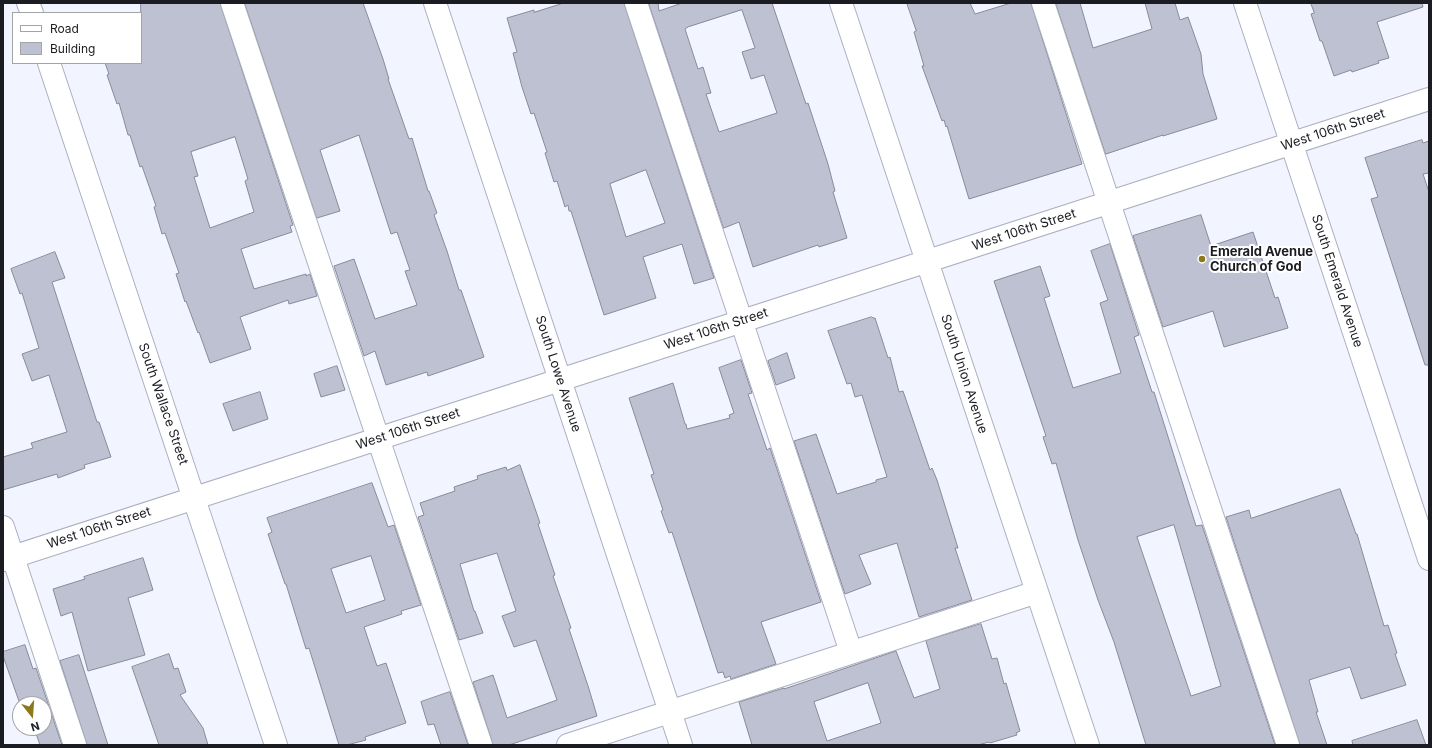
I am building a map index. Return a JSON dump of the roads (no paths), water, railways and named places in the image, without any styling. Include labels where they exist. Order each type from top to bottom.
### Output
[{"type":"street","points":[[232,3],[481,745]]},
{"type":"street","name":"South Lowe Avenue","points":[[435,3],[681,745]]},
{"type":"street","points":[[636,3],[852,652]]},
{"type":"street","name":"South Union Avenue","points":[[841,3],[1088,745]]},
{"type":"street","points":[[1043,3],[1288,745]]},
{"type":"street","name":"South Emerald Avenue","points":[[1245,3],[1429,559]]},
{"type":"street","name":"South Wallace Street","points":[[49,64],[276,745]]},
{"type":"street","name":"West 106th Street","points":[[8,558],[1429,99]]},
{"type":"street","points":[[3,527],[8,558],[75,745]]},
{"type":"street","points":[[568,745],[1037,592]]},
{"type":"place","name":"Emerald Avenue Church of God","points":[[1202,259]]}]
